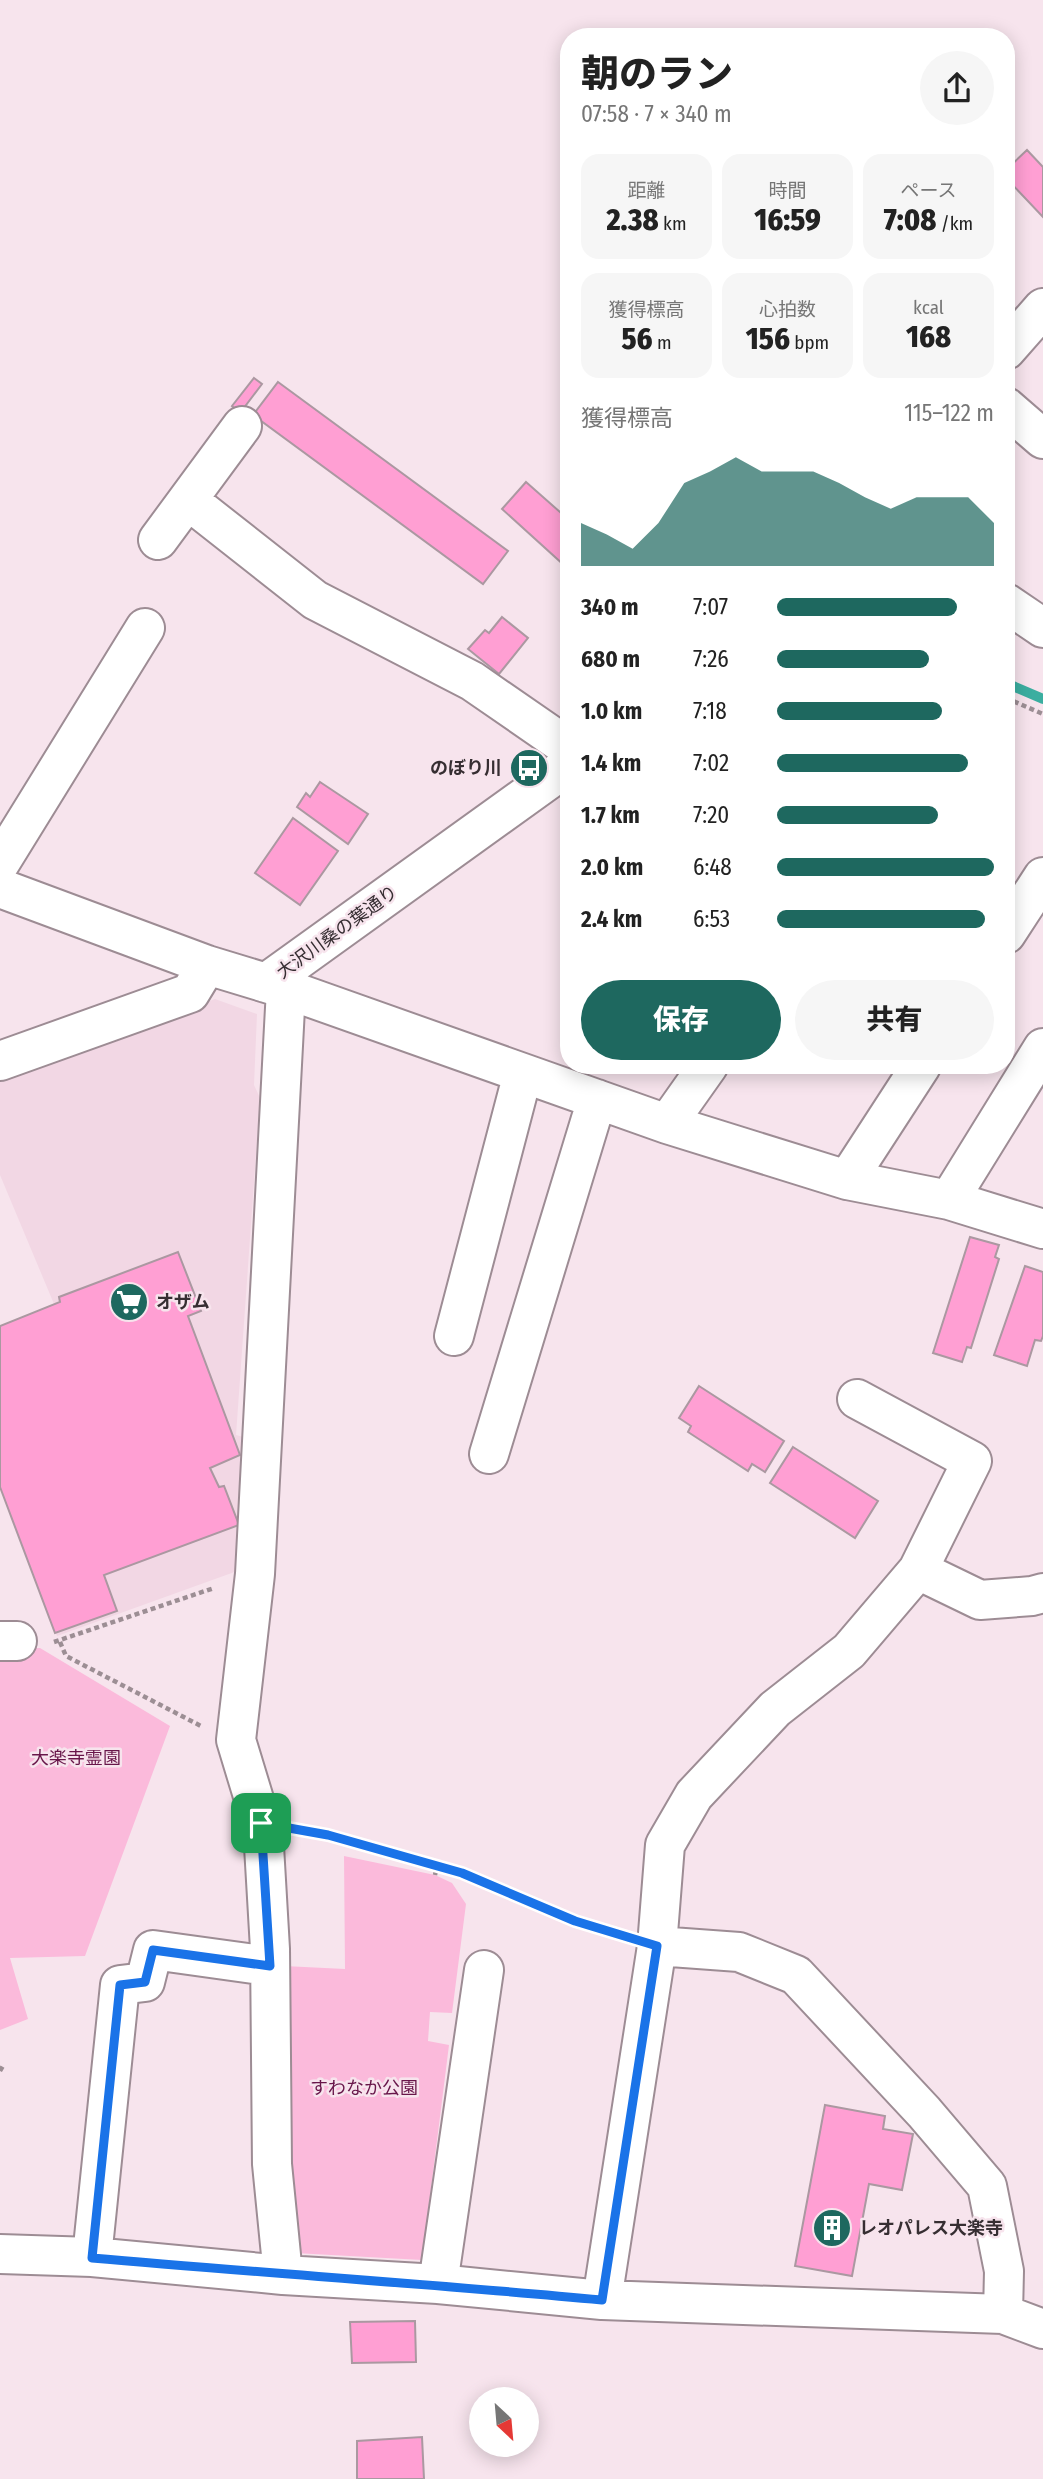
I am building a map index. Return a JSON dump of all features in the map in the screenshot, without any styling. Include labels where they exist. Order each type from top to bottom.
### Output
[{"type":"street","points":[[1015,340],[1043,308]]},
{"type":"street","points":[[1015,415],[1043,439]]},
{"type":"street","points":[[158,540],[242,426]]},
{"type":"street","points":[[188,500],[315,600],[471,681],[560,742]]},
{"type":"street","points":[[1015,609],[1043,628]]},
{"type":"street","points":[[0,863],[145,628]]},
{"type":"street","name":"大沢川桑の葉通り","points":[[0,888],[207,965],[276,986],[560,772]]},
{"type":"street","points":[[1015,920],[1043,877]]},
{"type":"street","points":[[0,1061],[190,993],[207,965]]},
{"type":"street","points":[[283,2275],[272,2164],[270,1966],[261,1823],[236,1740],[255,1574],[276,986],[667,1124],[846,1180],[949,1199],[1043,1229]]},
{"type":"street","points":[[949,1199],[1043,1048]]},
{"type":"street","points":[[454,1336],[523,1073]]},
{"type":"street","points":[[667,1124],[702,1074]]},
{"type":"street","points":[[846,1180],[915,1074]]},
{"type":"street","points":[[489,1454],[597,1099]]},
{"type":"street","points":[[602,2300],[657,1946],[665,1845],[694,1795],[775,1709],[849,1651],[918,1570],[972,1461],[858,1399]]},
{"type":"street","points":[[918,1570],[980,1600],[1032,1597],[1043,1593]]},
{"type":"street","points":[[657,1946],[739,1952],[796,1975],[924,2112],[987,2186],[1004,2271],[1003,2314]]},
{"type":"street","points":[[92,2258],[120,1985],[145,1982],[153,1950],[270,1966]]},
{"type":"street","points":[[438,2284],[484,1970]]},
{"type":"street","points":[[0,2254],[92,2258],[283,2275],[438,2284],[602,2300],[1003,2314],[1043,2329]]},
{"type":"path","points":[[1015,702],[1043,714]]},
{"type":"path","points":[[9,1641],[60,1642],[255,1574]]},
{"type":"path","points":[[60,1642],[66,1656],[176,1715],[236,1740]]},
{"type":"path","points":[[261,1823],[328,1835],[462,1873],[575,1921],[657,1946]]},
{"type":"path","points":[[435,1875],[437,1867]]},
{"type":"path","points":[[0,2071],[4,2064]]},
{"type":"shaded area","points":[[215,999],[257,1014],[254,1085],[260,1098],[236,1435],[243,1437],[240,1570],[57,1636],[0,1487],[0,1326],[54,1304],[0,1175],[0,1079]]},
{"type":"green space","name":"大楽寺霊園","points":[[40,1648],[170,1726],[85,1956],[10,1958],[28,2019],[0,2030],[0,1649]]},
{"type":"green space","name":"すわなか公園","points":[[344,1856],[435,1875],[452,1883],[466,1904],[452,2013],[430,2012],[428,2041],[449,2045],[422,2260],[295,2253],[286,2137],[284,1966],[345,1969]]},
{"type":"building","points":[[1027,150],[1043,167],[1043,217],[1015,187],[1015,161]]},
{"type":"building","points":[[254,378],[262,384],[240,413],[232,406]]},
{"type":"building","points":[[278,382],[508,551],[483,584],[253,415]]},
{"type":"building","points":[[526,482],[560,512],[560,561],[502,509]]},
{"type":"building","points":[[502,617],[528,638],[499,674],[468,649],[485,630],[489,633]]},
{"type":"building","points":[[320,782],[368,814],[348,844],[297,807],[306,793],[310,797]]},
{"type":"building","points":[[293,818],[338,851],[300,905],[255,873]]},
{"type":"building","points":[[970,1237],[999,1245],[995,1257],[999,1259],[971,1348],[967,1347],[962,1362],[933,1353]]},
{"type":"building","points":[[178,1252],[201,1311],[188,1316],[240,1455],[210,1468],[219,1487],[224,1486],[239,1525],[104,1575],[117,1611],[55,1633],[0,1487],[0,1326],[60,1302],[59,1297]]},
{"type":"building","points":[[1025,1266],[1043,1272],[1043,1336],[1041,1341],[1035,1340],[1027,1366],[994,1355]]},
{"type":"building","points":[[699,1386],[784,1441],[765,1472],[752,1464],[748,1471],[688,1432],[691,1426],[679,1418]]},
{"type":"building","points":[[793,1447],[878,1501],[855,1538],[770,1483]]},
{"type":"building","name":"レオパレス大楽寺","points":[[825,2105],[885,2116],[883,2129],[913,2134],[902,2190],[869,2184],[852,2276],[795,2266]]},
{"type":"building","points":[[415,2321],[416,2362],[352,2363],[350,2322]]},
{"type":"building","points":[[422,2437],[424,2479],[357,2479],[357,2441]]},
{"type":"waterway","points":[[1015,687],[1043,699]]},
{"type":"place","name":"のぼり川","points":[[529,768]]},
{"type":"place","name":"オザム","points":[[129,1302]]},
{"type":"place","name":"レオパレス大楽寺","points":[[832,2228]]},
{"type":"route","points":[[261,1823],[328,1835],[462,1873],[575,1921],[657,1946],[602,2300],[438,2284],[283,2275],[92,2258],[120,1985],[145,1982],[153,1950],[270,1966],[261,1823]]}]
